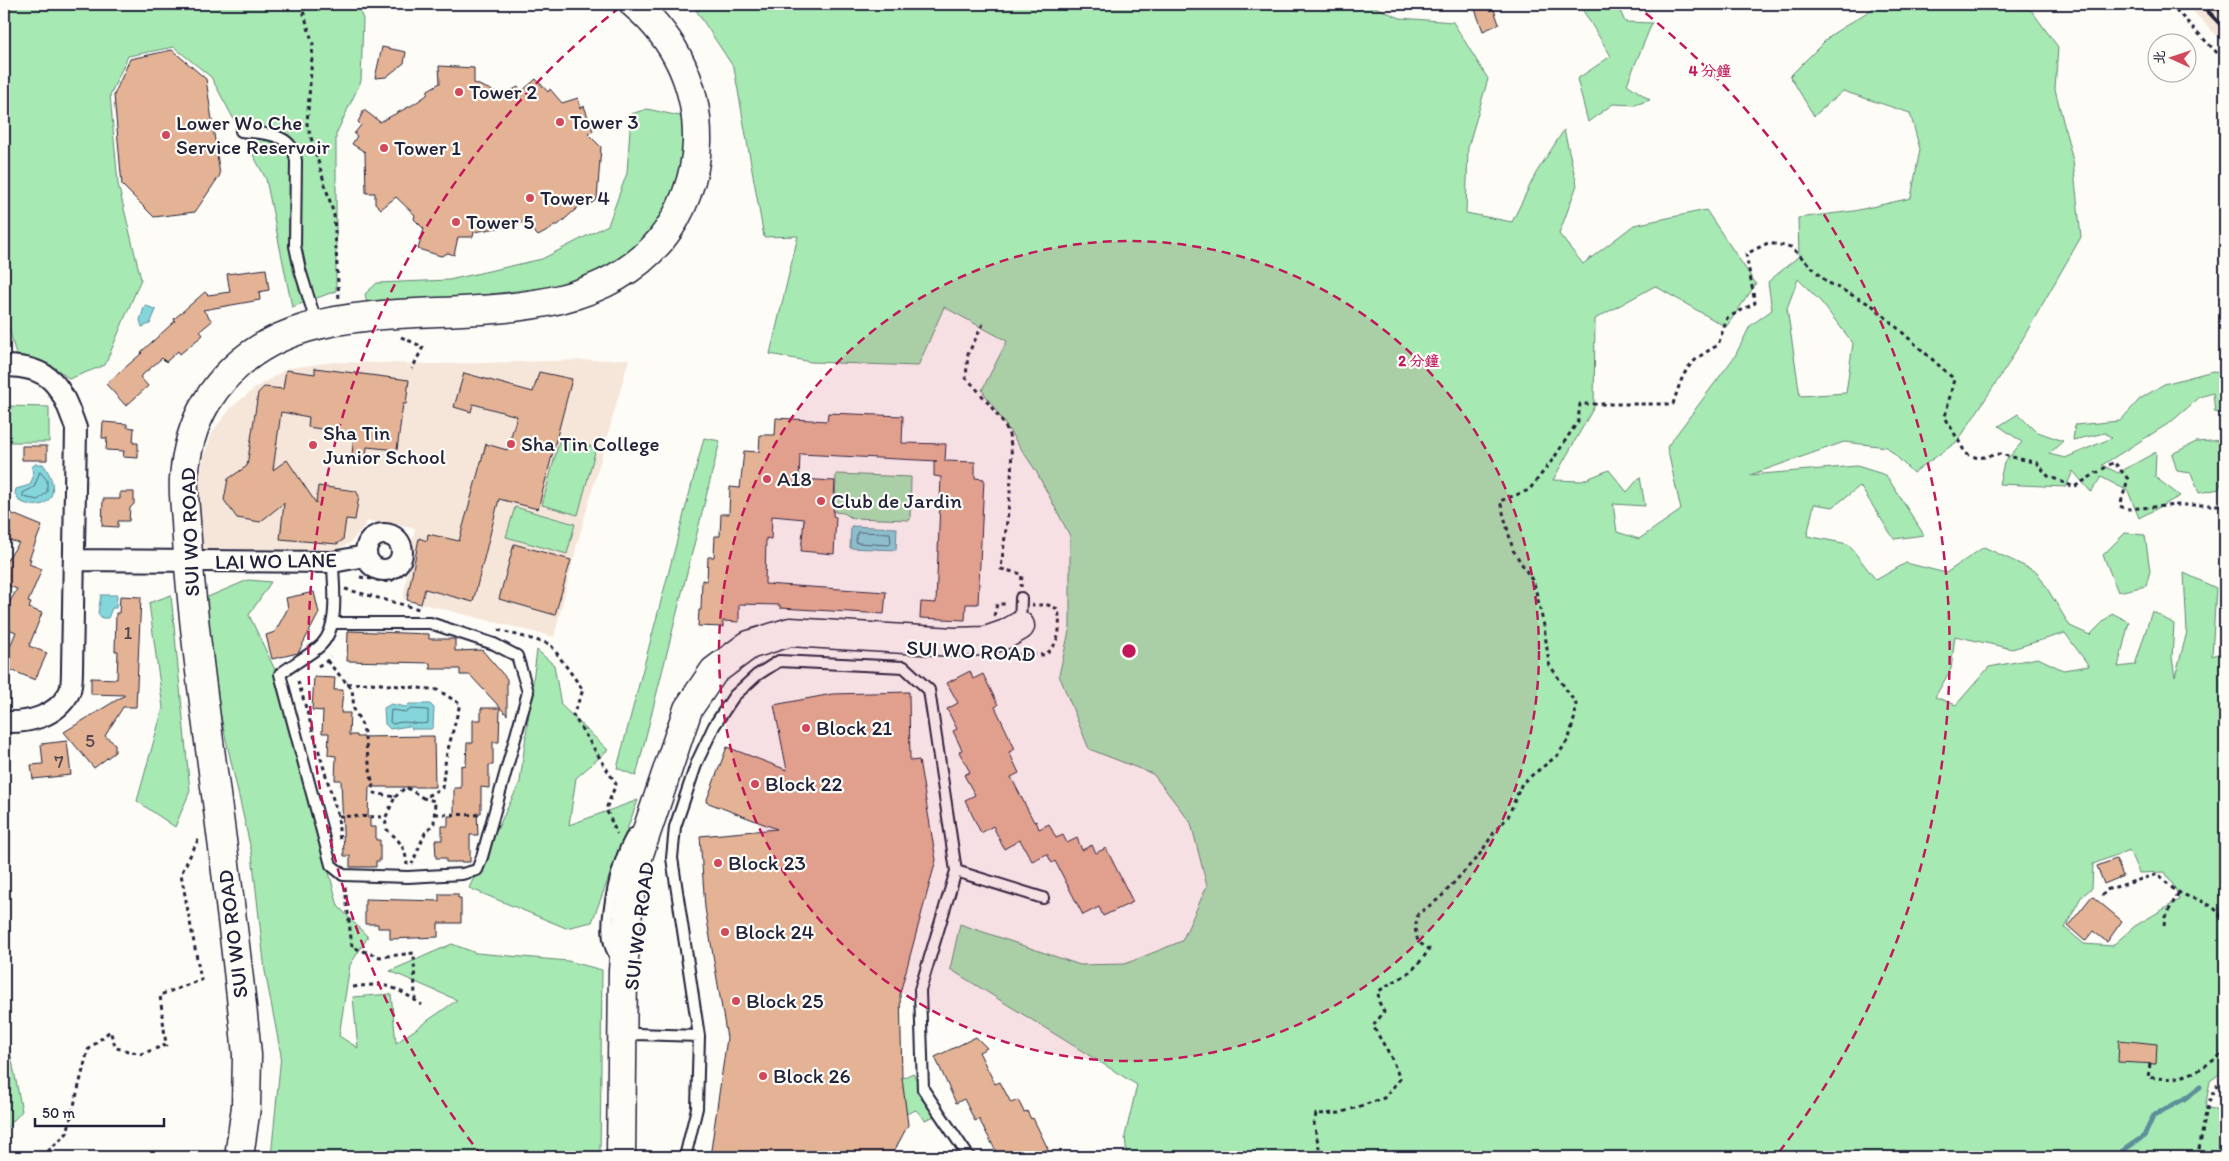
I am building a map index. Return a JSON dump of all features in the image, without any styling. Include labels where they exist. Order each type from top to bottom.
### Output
[{"type":"street","name":"SUI WO ROAD","points":[[239,1157],[247,1099],[247,1055],[187,562],[184,480],[191,438],[205,405],[221,382],[258,351],[291,333],[360,318],[512,306],[562,299],[600,287],[617,278],[644,258],[666,233],[681,208],[695,162],[697,130],[692,95],[682,63],[666,36],[634,4]]},
{"type":"street","points":[[4,366],[25,366],[41,372],[57,385],[68,406],[76,428],[70,693],[55,709],[42,717],[23,723],[4,722]]},
{"type":"street","name":"LAI WO LANE","points":[[74,560],[333,562],[365,556]]},
{"type":"street","name":"SUI WO ROAD","points":[[620,1157],[623,970],[628,911],[637,860],[688,709],[714,672],[749,645],[790,632],[954,642],[986,641],[1006,634],[1020,609]]},
{"type":"lane","points":[[241,131],[280,136],[288,141],[293,148],[296,161],[294,220],[296,254],[318,326]]},
{"type":"lane","points":[[333,562],[333,623],[329,634],[317,649],[303,656],[280,674],[331,865],[343,875],[408,877],[462,874],[476,870],[482,857],[528,692],[516,656],[494,644],[430,623],[333,623]]},
{"type":"lane","points":[[685,1157],[697,1108],[699,1036],[672,858],[675,827],[697,762],[714,726],[734,696],[757,674],[779,661],[904,667],[929,690],[956,871],[920,990],[923,1089],[969,1157]]},
{"type":"lane","points":[[956,871],[1043,898]]},
{"type":"lane","points":[[623,1035],[699,1036]]},
{"type":"path","points":[[301,4],[313,44],[308,124],[334,215],[340,308]]},
{"type":"path","points":[[2170,4],[2225,61]]},
{"type":"path","points":[[1321,1157],[1315,1132],[1316,1114],[1340,1113],[1384,1098],[1400,1079],[1391,1057],[1373,1026],[1384,1012],[1379,1002],[1378,992],[1406,975],[1421,961],[1429,949],[1418,942],[1415,928],[1418,914],[1440,898],[1480,854],[1495,831],[1508,816],[1522,783],[1558,755],[1569,738],[1573,724],[1576,704],[1549,664],[1544,626],[1534,583],[1513,550],[1500,501],[1529,490],[1554,458],[1578,421],[1580,404],[1673,404],[1682,375],[1697,357],[1718,345],[1727,318],[1755,303],[1746,254],[1768,242],[1792,247],[1827,282],[1873,306],[1905,334],[1954,380],[1945,416],[1966,454],[1978,458],[2000,454],[2037,463],[2048,476],[2074,487],[2114,462],[2128,479],[2120,506],[2127,509],[2179,505],[2225,505]]},
{"type":"path","points":[[983,324],[968,354],[966,378],[976,387],[1008,432],[1012,465],[1001,569],[1022,574],[1020,609]]},
{"type":"path","points":[[394,333],[423,347],[412,369]]},
{"type":"path","name":"SUI WO ROAD","points":[[990,621],[994,616],[997,604],[1020,609],[1048,605],[1058,609],[1060,620],[1054,648],[1045,655],[1015,654]]},
{"type":"path","points":[[550,644],[583,690],[573,715],[616,784],[606,809],[620,840]]},
{"type":"path","points":[[317,649],[352,689],[354,709],[363,727],[374,793],[394,796]]},
{"type":"path","points":[[312,670],[327,661],[332,652]]},
{"type":"path","points":[[305,675],[297,680],[338,816],[352,947],[380,957],[414,953],[415,1001]]},
{"type":"path","points":[[347,684],[371,683],[438,690],[460,704],[446,757],[442,788],[424,798]]},
{"type":"path","points":[[406,787],[424,798],[435,801],[434,823],[425,833],[408,877],[406,856],[398,838],[386,830],[386,817],[394,796],[406,787]]},
{"type":"path","points":[[435,814],[486,815]]},
{"type":"path","points":[[338,816],[386,817]]},
{"type":"path","points":[[42,1157],[67,1133],[88,1050],[110,1031],[116,1048],[141,1054],[166,1045],[160,995],[201,980],[182,874],[202,831]]},
{"type":"path","points":[[2102,896],[2106,890],[2158,874],[2179,892],[2211,905],[2222,918],[2225,925]]},
{"type":"path","points":[[2164,926],[2165,917],[2179,892]]},
{"type":"path","points":[[2225,942],[2222,980],[2225,989]]},
{"type":"path","points":[[353,987],[375,984],[395,987],[422,1005]]},
{"type":"path","points":[[2150,1064],[2148,1077],[2168,1080],[2182,1078],[2201,1069],[2225,1052]]},
{"type":"path","points":[[2197,1157],[2205,1117],[2215,1086],[2225,1076]]},
{"type":"shaded area","points":[[2186,4],[2225,4],[2225,44],[2218,37]]},
{"type":"shaded area","points":[[629,359],[578,541],[554,637],[403,599],[415,528],[368,521],[350,543],[334,551],[201,549],[198,495],[203,458],[213,431],[231,408],[255,388],[288,368],[334,362],[436,364]]},
{"type":"green space","points":[[4,4],[357,4],[363,19],[361,81],[336,134],[336,291],[292,307],[266,179],[211,77],[174,47],[128,56],[110,95],[118,184],[141,279],[105,365],[69,379],[45,362],[16,355],[4,309]]},
{"type":"green space","points":[[692,4],[1368,4],[1400,18],[1453,22],[1488,79],[1468,147],[1466,213],[1512,222],[1536,173],[1564,130],[1577,185],[1559,234],[1583,264],[1634,225],[1706,210],[1756,284],[1726,327],[1655,286],[1595,319],[1594,407],[1553,480],[1582,481],[1609,470],[1627,492],[1640,477],[1645,506],[1613,504],[1617,532],[1639,539],[1681,510],[1667,447],[1735,356],[1750,326],[1772,310],[1768,282],[1799,256],[1798,218],[1854,211],[1911,198],[1920,149],[1910,113],[1843,91],[1814,116],[1790,76],[1831,35],[1880,4],[1989,4],[2031,10],[2058,47],[2055,89],[2073,161],[2081,237],[2007,366],[1958,441],[1913,473],[1887,447],[1844,442],[1750,475],[1857,466],[1886,475],[1924,535],[1894,539],[1860,486],[1833,507],[1814,504],[1807,536],[1848,544],[1876,580],[1906,563],[1946,573],[1984,547],[2037,572],[2070,626],[2090,635],[2112,613],[2129,622],[2118,667],[2135,665],[2152,611],[2174,624],[2172,657],[2175,677],[2187,632],[2184,573],[2216,588],[2212,656],[2225,651],[2225,812],[2223,826],[2225,831],[2225,1070],[2210,1081],[2205,1108],[2225,1110],[2225,1157],[1127,1157],[1125,1136],[1137,1085],[950,969],[960,924],[1080,965],[1125,964],[1182,941],[1207,886],[1191,823],[1153,774],[1089,749],[1059,675],[1070,627],[1070,536],[1036,471],[982,390],[1007,341],[944,307],[918,366],[811,362],[770,354],[798,236],[764,237],[734,68]],"holes":[[[1798,279],[1821,302],[1853,343],[1846,393],[1800,396],[1787,308]],[[2065,633],[2089,666],[2063,670],[2038,658],[1989,667],[1956,705],[1935,697],[1951,669],[1955,636],[2012,649]],[[2129,850],[2139,873],[2165,872],[2176,890],[2179,900],[2135,926],[2112,946],[2084,944],[2065,928],[2081,897],[2092,888],[2093,864]]]},
{"type":"green space","points":[[1579,4],[1617,4],[1625,22],[1652,23],[1627,84],[1650,100],[1635,105],[1613,104],[1588,122],[1577,79],[1611,56]]},
{"type":"green space","points":[[647,109],[684,117],[684,162],[675,205],[638,244],[608,270],[564,285],[386,307],[367,304],[365,294],[377,283],[449,280],[542,259],[608,225],[627,173],[631,114]]},
{"type":"green space","points":[[2213,371],[2225,373],[2225,415],[2215,412],[2213,393],[2200,397],[2171,422],[2102,465],[2118,473],[2156,452],[2155,477],[2180,496],[2139,518],[2128,491],[2101,477],[2091,492],[2073,471],[2066,487],[1999,484],[2004,463],[2022,442],[1999,426],[2018,414],[2035,431],[2063,441],[2049,454],[2065,458],[2112,438],[2105,433],[2073,440],[2075,425],[2120,421],[2140,399],[2164,384]]},
{"type":"green space","points":[[4,406],[49,407],[49,442],[4,442]]},
{"type":"green space","points":[[560,438],[596,448],[578,515],[542,505]]},
{"type":"green space","points":[[704,438],[720,441],[636,776],[617,768]]},
{"type":"green space","points":[[2225,440],[2225,471],[2219,489],[2199,493],[2191,473],[2177,471],[2172,454],[2196,442]]},
{"type":"green space","points":[[836,474],[911,477],[910,520],[852,518],[844,513],[835,512]]},
{"type":"green space","points":[[515,507],[575,524],[567,554],[506,537]]},
{"type":"green space","points":[[2125,533],[2145,535],[2150,571],[2146,586],[2118,592],[2103,555]]},
{"type":"green space","points":[[248,580],[271,582],[249,615],[275,670],[338,906],[368,937],[350,965],[339,1036],[358,1048],[353,997],[391,994],[396,1043],[457,1000],[390,971],[452,944],[476,953],[568,961],[602,970],[600,1157],[271,1157],[281,1055],[265,971],[252,854],[218,704],[203,599]]},
{"type":"green space","points":[[171,595],[190,791],[175,827],[137,801],[163,708],[149,603]]},
{"type":"green space","points":[[537,650],[554,665],[561,705],[608,750],[576,778],[569,825],[638,800],[592,922],[566,928],[469,888],[520,782]]},
{"type":"green space","points":[[4,1021],[22,1111],[4,1131]]},
{"type":"green space","points":[[913,1073],[935,1116],[925,1120],[916,1110],[886,1122],[888,1085]]},
{"type":"water","points":[[145,305],[156,310],[150,324],[142,327],[140,320]]},
{"type":"water","points":[[35,464],[43,464],[52,483],[52,491],[50,498],[45,503],[30,505],[19,501],[15,493],[16,489],[30,485],[33,477],[32,467]]},
{"type":"water","points":[[851,526],[897,528],[896,550],[850,548]]},
{"type":"water","points":[[101,595],[117,595],[116,608],[112,608],[108,618],[102,618],[98,613]]},
{"type":"water","points":[[391,704],[406,707],[409,704],[430,704],[434,708],[433,727],[431,729],[412,729],[409,726],[390,729],[385,724],[384,708]]},
{"type":"building","points":[[1473,4],[1492,4],[1499,24],[1483,31]]},
{"type":"building","points":[[382,47],[406,52],[404,63],[386,77],[375,78]]},
{"type":"building","name":"Lower Wo Che Service Reservoir","points":[[172,50],[206,79],[220,175],[195,212],[154,217],[122,185],[114,95],[130,59]]},
{"type":"building","points":[[439,66],[474,68],[474,83],[503,95],[518,87],[522,91],[536,79],[548,92],[550,89],[562,103],[578,98],[580,108],[584,106],[593,131],[588,134],[601,147],[597,199],[592,203],[583,203],[558,225],[554,225],[551,229],[538,236],[524,221],[520,224],[474,232],[473,237],[458,237],[454,255],[448,253],[441,256],[418,249],[424,229],[414,219],[415,215],[396,197],[381,209],[375,203],[375,193],[366,193],[365,152],[352,144],[357,136],[354,134],[361,125],[358,122],[364,110],[380,122],[414,104],[427,95],[428,90],[440,83]]},
{"type":"building","points":[[266,269],[269,290],[259,292],[260,300],[203,310],[212,321],[200,331],[203,335],[180,354],[178,351],[166,362],[162,358],[140,377],[148,386],[126,406],[106,384],[142,353],[175,321],[174,319],[205,292],[208,295],[230,292],[227,274]]},
{"type":"building","points":[[315,368],[409,380],[406,404],[403,404],[397,450],[367,447],[366,457],[352,455],[354,434],[308,427],[309,417],[281,412],[273,470],[287,460],[316,503],[318,486],[356,491],[359,496],[355,520],[346,519],[343,540],[337,544],[280,539],[284,503],[260,522],[237,518],[224,500],[228,479],[247,466],[258,393],[264,387],[283,389],[286,370],[315,374]]},
{"type":"building","points":[[539,372],[572,379],[538,509],[499,499],[473,602],[425,589],[421,604],[407,600],[419,538],[427,541],[428,534],[459,541],[486,444],[507,450],[517,416],[473,404],[471,412],[454,407],[464,373],[533,392]]},
{"type":"building","points":[[828,413],[903,416],[902,443],[946,444],[945,461],[975,462],[975,478],[984,479],[978,604],[966,604],[965,620],[920,618],[921,602],[936,603],[941,477],[934,476],[934,461],[937,461],[800,454],[799,479],[835,481],[833,516],[836,517],[834,554],[801,551],[804,519],[772,516],[771,539],[766,538],[765,584],[886,592],[884,614],[780,608],[780,605],[739,604],[739,622],[723,621],[723,627],[698,626],[699,610],[701,610],[702,580],[707,581],[708,557],[714,557],[715,536],[720,536],[721,514],[729,514],[730,487],[740,488],[744,451],[759,452],[760,435],[775,435],[776,418],[827,421]]},
{"type":"building","points":[[103,422],[127,424],[127,427],[134,428],[133,443],[138,443],[138,458],[123,457],[124,451],[106,450],[107,438],[102,438]]},
{"type":"building","points":[[22,446],[47,446],[47,460],[22,460]]},
{"type":"building","points":[[120,492],[134,492],[134,504],[130,508],[129,521],[118,521],[118,527],[102,526],[103,499],[120,499]]},
{"type":"building","points":[[8,512],[42,526],[29,559],[31,559],[29,564],[42,569],[28,602],[31,603],[29,608],[42,613],[29,646],[47,653],[35,680],[4,667],[4,661],[16,632],[5,628],[9,619],[4,618],[4,612],[17,589],[4,584],[8,575],[4,573],[4,568],[7,560],[19,543],[8,540],[11,533],[4,530]]},
{"type":"building","points":[[514,544],[571,560],[555,615],[499,599]]},
{"type":"building","points":[[314,592],[319,613],[298,653],[272,659],[266,635],[275,632],[288,608],[286,598]]},
{"type":"building","points":[[120,596],[141,597],[136,707],[123,707],[105,736],[115,744],[115,752],[94,768],[64,732],[125,695],[91,694],[91,678],[117,679],[118,651],[115,651],[116,613],[119,613]]},
{"type":"building","points":[[348,631],[429,634],[429,639],[455,639],[455,651],[482,650],[507,679],[507,715],[470,675],[460,675],[460,669],[430,669],[430,663],[347,661]]},
{"type":"building","points":[[970,671],[973,679],[983,674],[998,705],[995,707],[1015,749],[1009,752],[1019,773],[1011,777],[1034,822],[1036,821],[1039,829],[1049,824],[1056,838],[1063,835],[1067,843],[1077,838],[1082,850],[1092,845],[1096,853],[1106,848],[1133,902],[1103,916],[1099,907],[1083,915],[1055,861],[1052,863],[1047,854],[1032,861],[1020,840],[1004,849],[993,826],[981,833],[965,800],[975,795],[964,775],[970,772],[959,752],[962,750],[953,731],[957,729],[947,709],[958,703],[947,683]]},
{"type":"building","points":[[314,677],[335,678],[334,690],[343,690],[341,713],[350,713],[349,735],[357,735],[357,737],[434,736],[435,787],[369,787],[368,818],[370,818],[370,827],[376,827],[376,840],[380,840],[380,861],[376,861],[376,867],[350,867],[350,856],[344,856],[341,780],[335,780],[336,756],[328,755],[329,733],[322,733],[323,711],[312,710]]},
{"type":"building","points":[[909,692],[910,761],[919,760],[936,860],[900,993],[902,1078],[908,1125],[891,1157],[710,1157],[727,1038],[705,908],[700,836],[777,829],[706,802],[727,747],[787,770],[774,705],[832,694]]},
{"type":"building","points":[[481,708],[500,708],[499,742],[493,742],[493,765],[489,765],[489,788],[481,787],[481,813],[477,813],[478,835],[470,835],[470,862],[446,862],[446,858],[436,858],[435,840],[442,840],[442,826],[448,826],[448,816],[454,816],[454,788],[461,788],[461,766],[466,765],[467,743],[473,743],[473,720],[481,720]]},
{"type":"building","points":[[67,741],[71,775],[33,779],[31,765],[43,764],[41,744]]},
{"type":"building","points":[[2116,859],[2123,876],[2104,884],[2097,866]]},
{"type":"building","points":[[439,894],[458,894],[458,898],[461,898],[461,923],[438,923],[438,937],[390,939],[390,928],[378,928],[378,924],[365,924],[365,899],[439,901]]},
{"type":"building","points":[[2092,896],[2122,921],[2107,942],[2093,931],[2085,941],[2068,926]]},
{"type":"building","points":[[976,1037],[987,1048],[979,1052],[995,1084],[1000,1082],[1011,1103],[1018,1100],[1024,1112],[1027,1111],[1031,1119],[1033,1118],[1048,1149],[1031,1157],[999,1157],[979,1119],[975,1121],[964,1099],[956,1103],[935,1057]]},
{"type":"building","points":[[2119,1040],[2157,1044],[2156,1064],[2118,1062]]},
{"type":"waterway","points":[[2119,1157],[2121,1152],[2144,1136],[2154,1115],[2184,1099],[2200,1087]]},
{"type":"railway","points":[[2201,4],[2225,29]]},
{"type":"railway","points":[[2215,4],[2225,15]]},
{"type":"place","name":"Tower 2","points":[[459,92]]},
{"type":"place","name":"Tower 3","points":[[560,122]]},
{"type":"place","name":"Lower Wo Che Service Reservoir","points":[[166,135]]},
{"type":"place","name":"Tower 1","points":[[384,148]]},
{"type":"place","name":"Tower 4","points":[[530,198]]},
{"type":"place","name":"Tower 5","points":[[456,222]]},
{"type":"place","name":"Sha Tin College","points":[[511,444]]},
{"type":"place","name":"Sha Tin Junior School","points":[[313,445]]},
{"type":"place","name":"A18","points":[[767,479]]},
{"type":"place","name":"Club de Jardin","points":[[821,501]]},
{"type":"place","name":"Block 21","points":[[806,728]]},
{"type":"place","name":"Block 22","points":[[755,784]]},
{"type":"place","name":"Block 23","points":[[718,863]]},
{"type":"place","name":"Block 24","points":[[725,932]]},
{"type":"place","name":"Block 25","points":[[736,1001]]},
{"type":"place","name":"Block 26","points":[[763,1076]]}]
